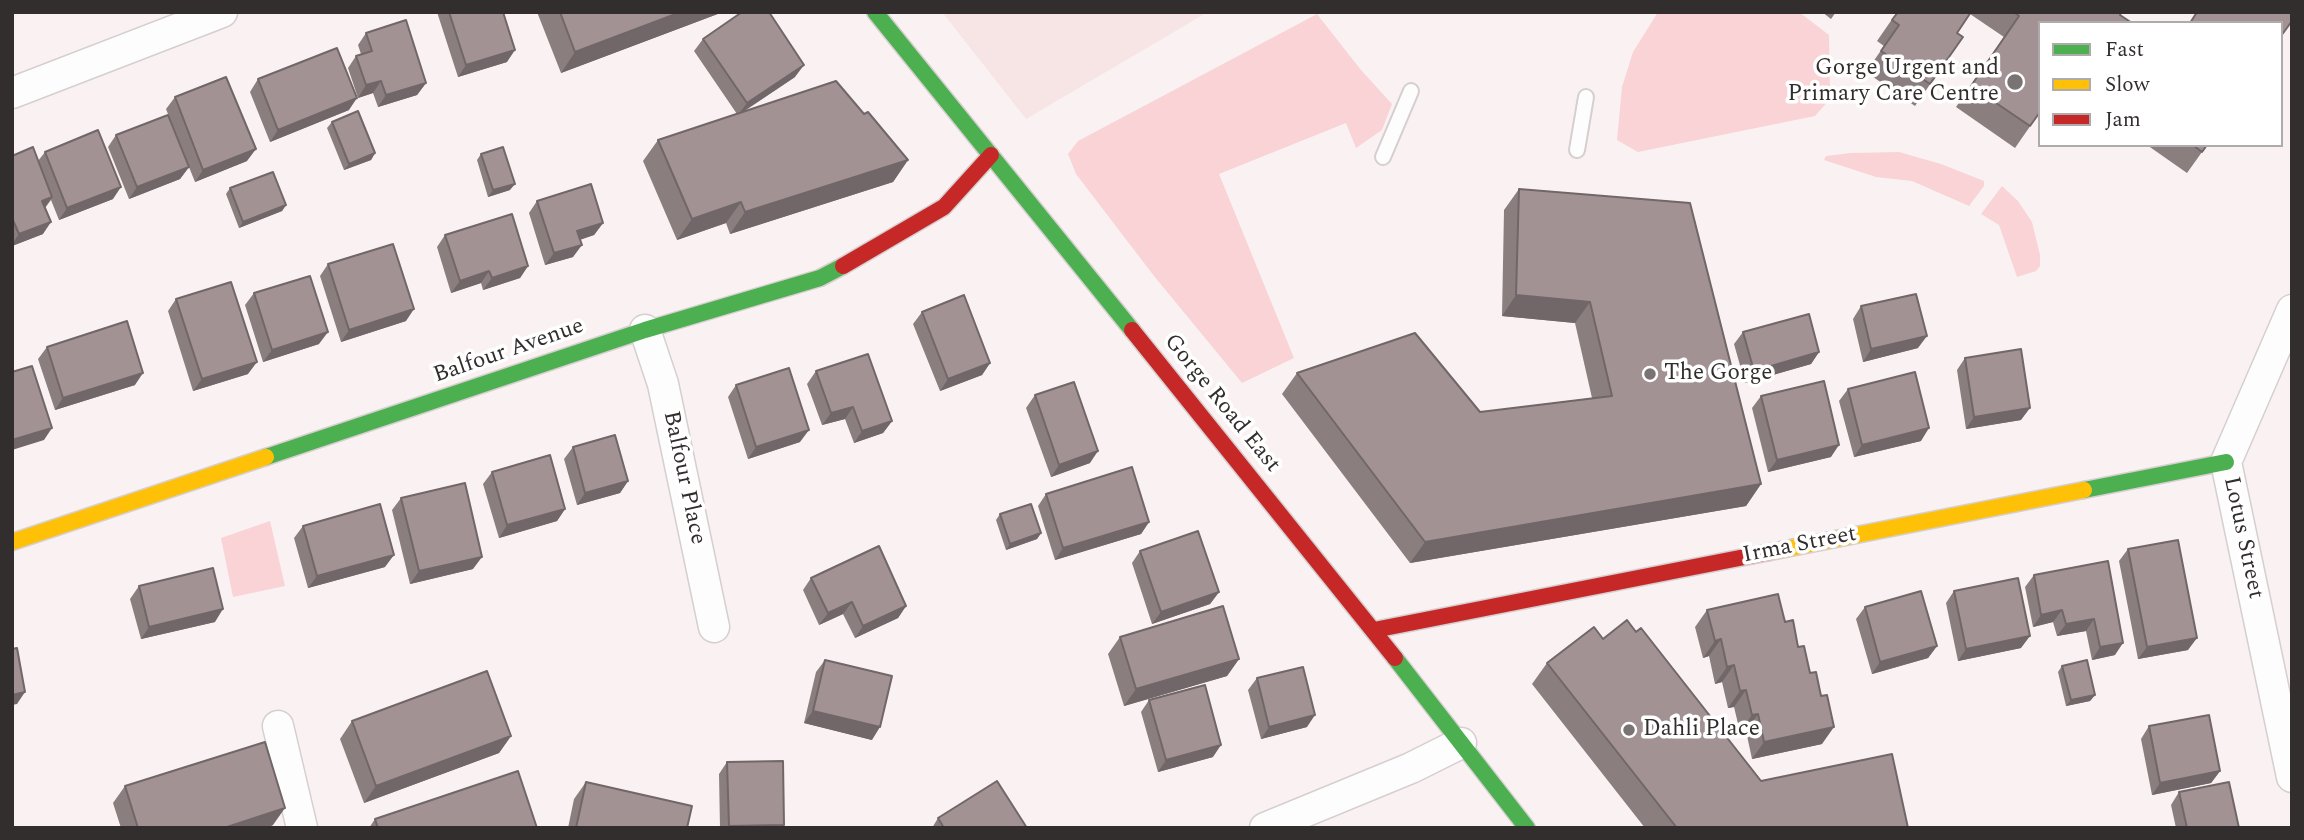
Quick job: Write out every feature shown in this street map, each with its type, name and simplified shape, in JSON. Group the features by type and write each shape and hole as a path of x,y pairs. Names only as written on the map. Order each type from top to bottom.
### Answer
{"street":[{"path":"12,93 222,12"},
{"name":"Gorge Road East","path":"874,12 1374,630 1527,828"},
{"name":"Balfour Avenue","path":"12,542 645,330 820,278 874,250 956,197 990,155"},
{"name":"Lotus Street","path":"2292,310 2226,463 2292,777"},
{"name":"Balfour Place","path":"645,330 663,384 714,627"},
{"name":"Irma Street","path":"1374,630 2226,463"},
{"path":"278,726 302,828"},
{"path":"1265,828 1411,768 1461,743"}],"lane":[{"path":"1383,157 1411,91"},
{"path":"1577,150 1586,97"}],"shaded area":[{"path":"942,12 1208,12 1026,119"},
{"path":"1658,12 1799,12 1829,35 1830,99 1815,116 1638,152 1617,140 1622,87 1633,52"},
{"path":"1317,14 1392,104 1382,130 1356,148 1346,123 1219,174 1294,358 1242,383 1154,276 1076,174 1068,154 1078,141"},
{"path":"1899,152 1941,164 1984,181 1984,186 1969,206 1912,181 1876,177 1824,160 1826,156 1851,153"},
{"path":"2002,186 2018,201 2032,222 2040,255 2040,266 2036,271 2017,277 1999,225 1981,214"},
{"path":"270,521 285,586 233,597 221,538"}],"building":[{"path":"449,12 503,12 515,50 466,65"},
{"path":"560,12 681,12 575,52"},
{"path":"742,12 769,12 804,65 747,103 703,39"},
{"path":"1898,12 1971,12 1957,33 1963,37 1930,84 1881,51 1899,25 1892,20"},
{"path":"2014,12 2121,12 2120,15 2129,21 2038,21 2038,115 2030,126 1971,86 2019,16"},
{"path":"2197,12 2292,12 2292,21 2283,33 2283,21 2191,21"},
{"path":"406,20 426,83 386,95 381,81 366,85 356,56 372,51 366,33"},
{"path":"337,48 357,98 278,130 258,79"},
{"path":"226,77 256,149 203,170 175,97"},
{"path":"836,81 864,114 868,112 908,160 745,212 741,202 692,219 658,140"},
{"path":"358,111 375,153 349,164 332,122"},
{"path":"168,115 189,167 137,187 116,135"},
{"path":"98,130 121,187 67,208 45,152"},
{"path":"33,147 52,197 42,201 51,222 19,234 12,218 12,156"},
{"path":"503,147 515,184 493,190 481,154"},
{"path":"273,172 286,205 243,222 230,188"},
{"path":"591,184 603,223 577,231 582,245 554,253 537,201"},
{"name":"The Gorge","path":"1519,189 1690,203 1761,484 1425,542 1297,373 1415,333 1480,412 1612,396 1590,302 1516,295"},
{"path":"512,214 528,266 492,278 489,271 460,281 445,235"},
{"path":"393,244 414,309 349,330 328,264"},
{"path":"310,276 328,332 272,350 254,293"},
{"path":"231,282 257,362 202,379 176,299"},
{"path":"1916,294 1927,336 1871,349 1861,306"},
{"path":"964,295 990,363 948,379 922,312"},
{"path":"1809,314 1819,352 1754,371 1743,332"},
{"path":"127,321 143,373 63,398 47,347"},
{"path":"2021,349 2030,408 1974,417 1965,358"},
{"path":"868,354 892,421 862,431 853,407 831,413 816,371"},
{"path":"32,366 52,428 12,440 12,372"},
{"path":"789,368 809,430 756,447 736,385"},
{"path":"1915,372 1929,428 1862,445 1848,389"},
{"path":"1824,381 1839,445 1777,460 1761,396"},
{"path":"1074,382 1098,451 1059,465 1035,395"},
{"path":"615,435 628,481 585,493 573,447"},
{"path":"550,455 565,509 507,525 492,472"},
{"path":"1132,467 1149,522 1063,548 1046,494"},
{"path":"465,483 482,557 419,571 401,498"},
{"path":"380,504 394,555 317,576 303,526"},
{"path":"1031,504 1041,533 1010,544 1000,514"},
{"path":"1198,531 1219,592 1161,612 1140,551"},
{"path":"2178,540 2197,638 2147,647 2128,549"},
{"path":"879,546 906,606 863,626 852,602 828,613 811,578"},
{"path":"2108,561 2123,643 2100,647 2094,619 2066,624 2062,610 2041,615 2034,575"},
{"path":"213,568 223,609 149,627 139,586"},
{"path":"2018,578 2030,636 1966,649 1954,591"},
{"path":"1921,591 1937,646 1880,662 1865,607"},
{"path":"1778,594 1785,622 1793,620 1798,647 1804,646 1810,673 1816,672 1821,696 1827,695 1834,727 1764,742 1758,714 1752,715 1746,690 1740,691 1734,665 1727,667 1721,639 1715,641 1707,610"},
{"path":"1223,606 1239,659 1136,689 1120,637"},
{"name":"Dahli Place","path":"1627,620 1636,632 1641,628 1761,781 1892,754 1908,828 1677,828 1547,663 1594,627 1603,639"},
{"path":"17,648 25,692 12,695 12,649"},
{"path":"825,660 892,676 880,727 813,711"},
{"path":"2087,660 2095,695 2071,700 2062,666"},
{"path":"1303,667 1315,715 1269,727 1257,678"},
{"path":"487,671 511,736 376,786 352,721"},
{"path":"1205,685 1221,745 1166,760 1149,700"},
{"path":"2209,715 2220,771 2160,783 2149,726"},
{"path":"265,742 285,808 224,828 138,828 125,786"},
{"path":"783,761 784,825 729,826 727,762"},
{"path":"518,771 537,828 378,828 375,819"},
{"path":"997,781 1027,828 944,828 938,818"},
{"path":"586,782 692,806 687,828 576,828"},
{"path":"2229,782 2239,828 2187,828 2179,792"}],"traffic: fast":[{"path":"875,12 1132,330"},
{"path":"266,457 645,330 820,278 843,266"},
{"path":"2084,490 2226,462"},
{"path":"1395,658 1527,828"}],"traffic: slow":[{"path":"12,542 266,457"},
{"path":"1770,552 2084,490"}],"traffic: jam":[{"path":"843,266 944,207 991,155"},
{"path":"1132,330 1395,658"},
{"path":"1374,630 1770,552"}],"place":[{"name":"Gorge Urgent and Primary Care Centre","path":"2015,82"},
{"name":"The Gorge","path":"1650,374"},
{"name":"Dahli Place","path":"1629,730"}]}
